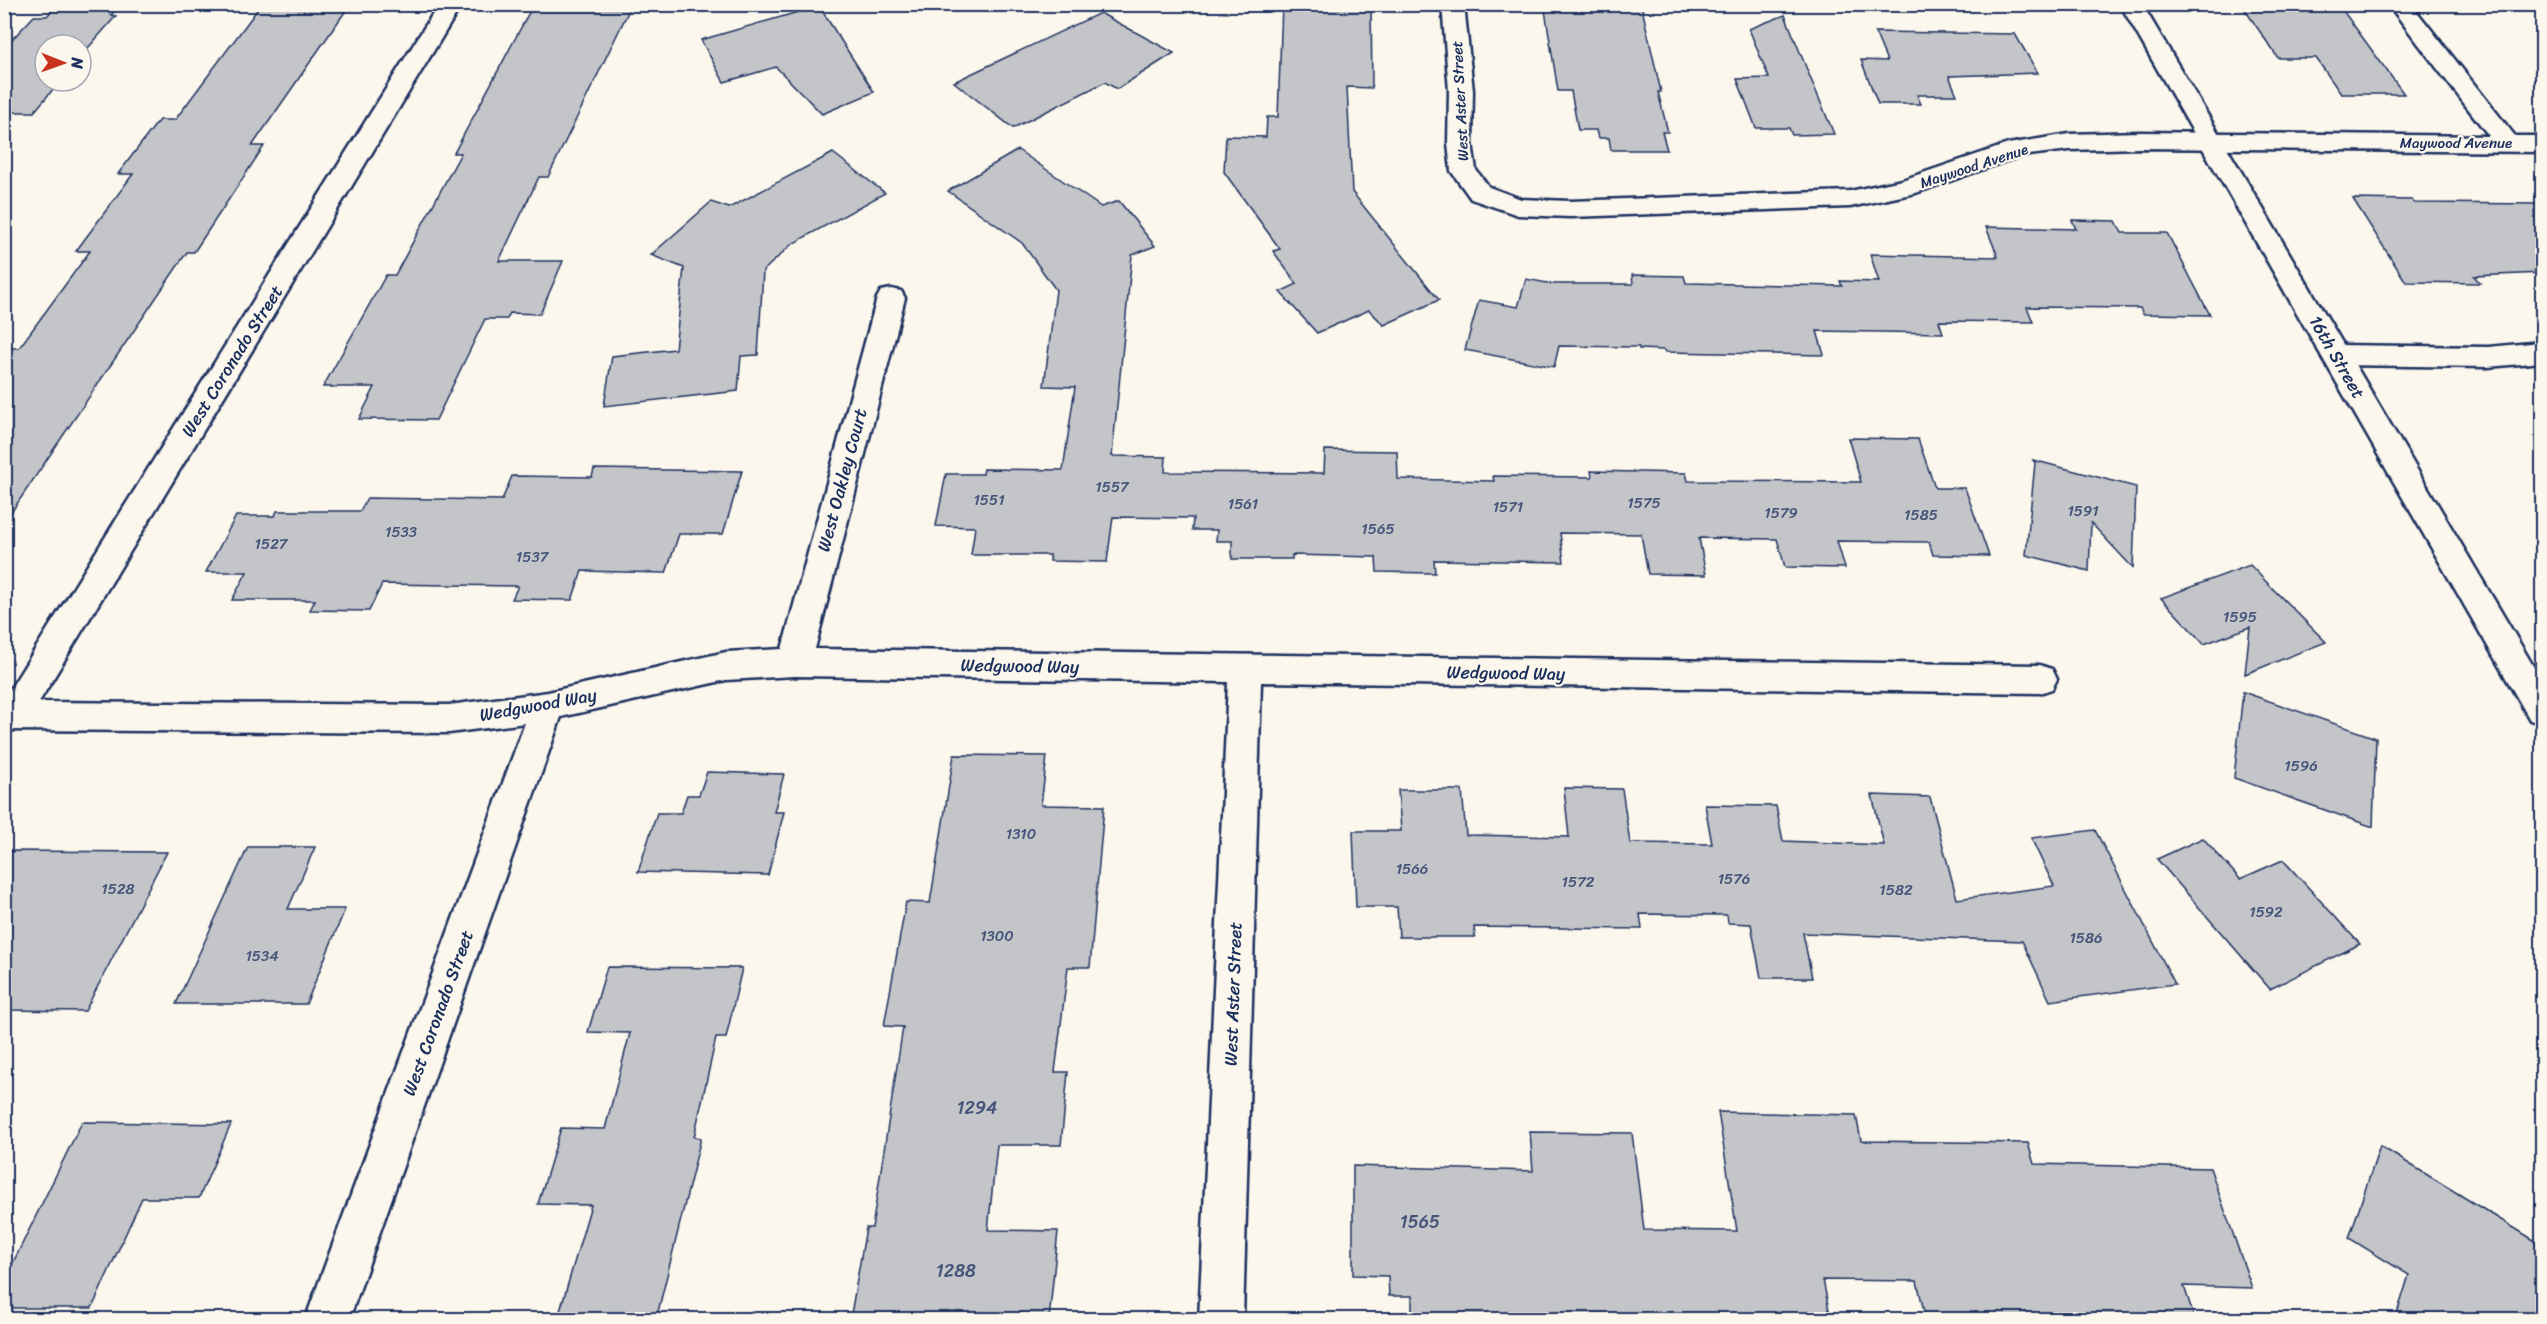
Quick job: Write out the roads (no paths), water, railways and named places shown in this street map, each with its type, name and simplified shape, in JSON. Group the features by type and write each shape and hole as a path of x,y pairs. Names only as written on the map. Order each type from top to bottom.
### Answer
{"street":[{"name":"West Coronado Street","path":"8,716 451,4"},
{"name":"West Aster Street","path":"1453,4 1461,91 1464,171 1480,193"},
{"name":"16th Street","path":"2131,4 2542,710"},
{"path":"2400,4 2507,143"},
{"name":"Maywood Avenue","path":"1480,193 1518,207 1570,209 1850,199 1907,187 2017,149 2069,142 2542,144"},
{"name":"West Oakley Court","path":"795,662 891,298"},
{"path":"2336,355 2488,357 2542,352"},
{"name":"Wedgwood Way","path":"8,716 449,719 548,706 726,666 795,662 2040,680"},
{"name":"West Aster Street","path":"1221,1320 1245,669"},
{"name":"West Coronado Street","path":"327,1320 548,706"}]}
